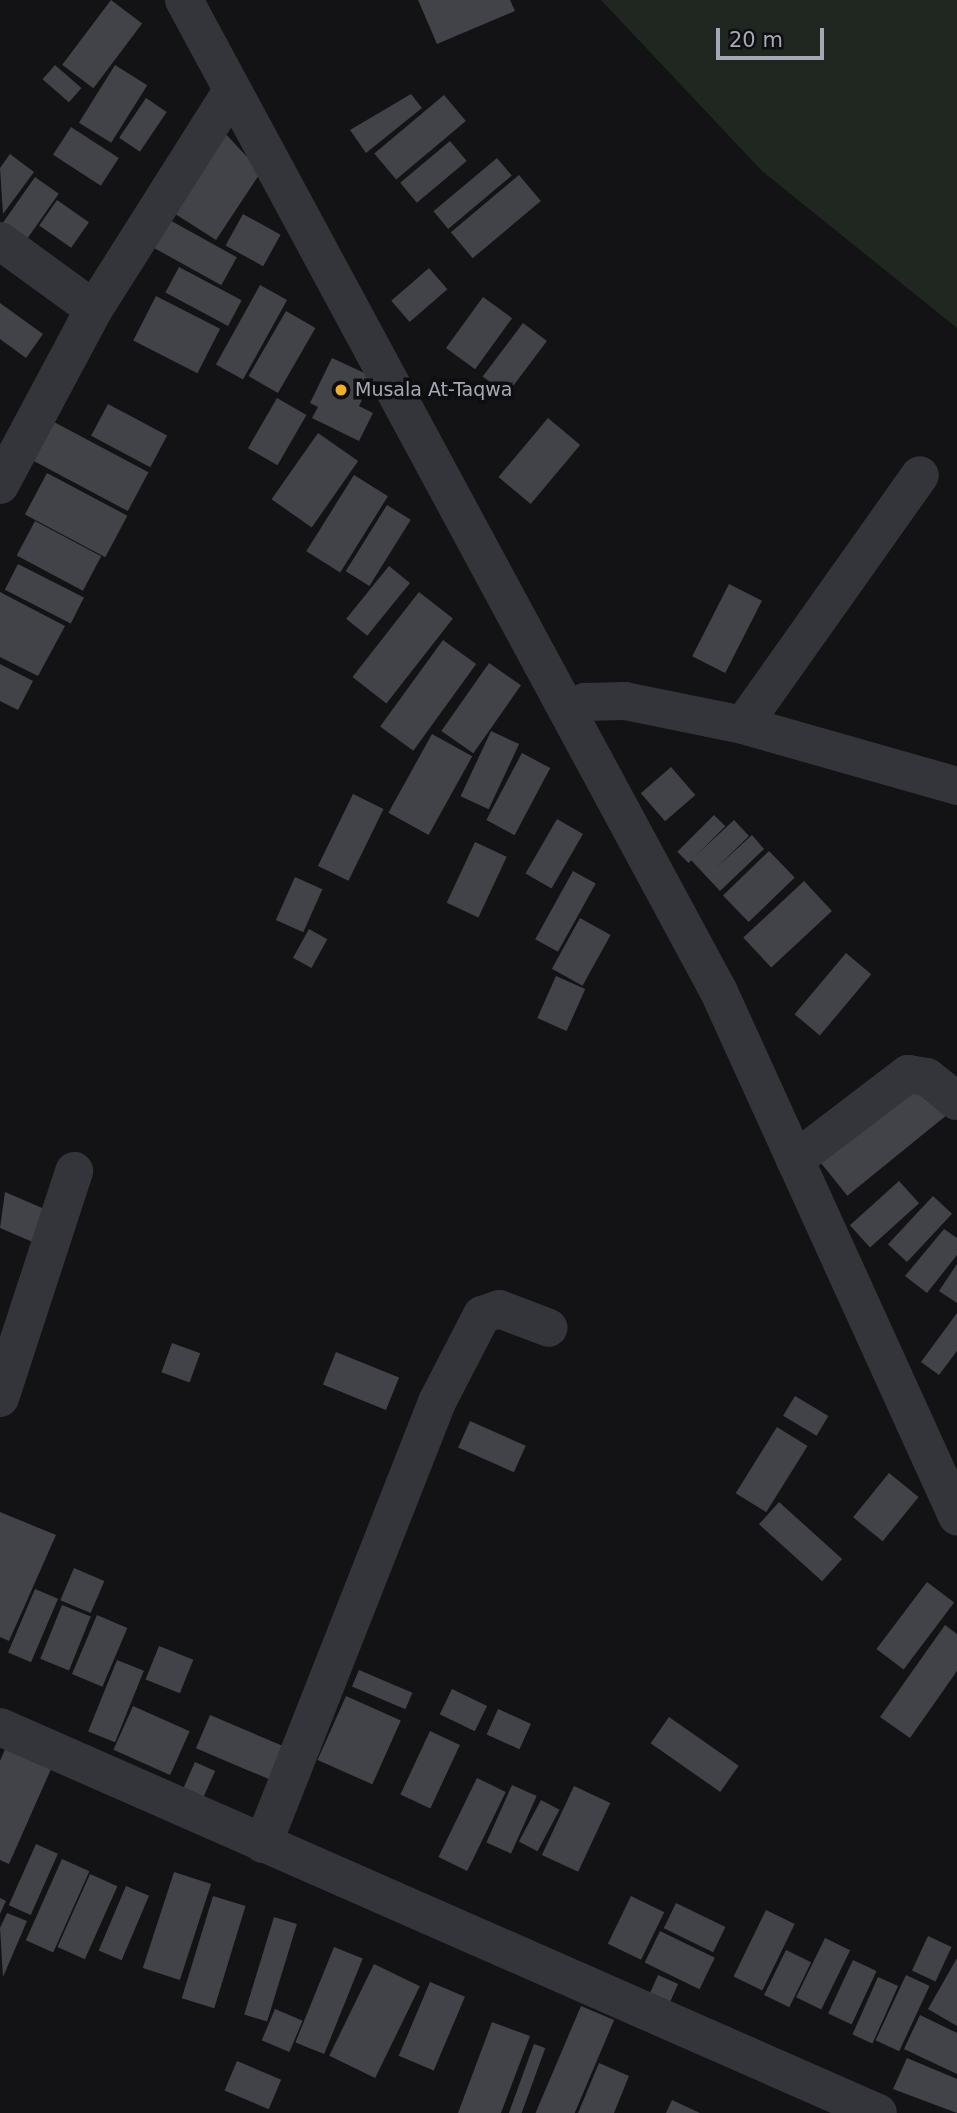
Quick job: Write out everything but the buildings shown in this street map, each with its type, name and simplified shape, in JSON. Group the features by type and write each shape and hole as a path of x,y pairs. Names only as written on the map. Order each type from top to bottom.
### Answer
{"street":[{"path":"184,0 231,92 571,711 719,992 957,1516"},
{"path":"0,485 94,309 231,92"},
{"path":"0,241 94,309"},
{"path":"743,725 920,475"},
{"path":"571,711 585,702 625,701 743,725 957,786"},
{"path":"794,1160 908,1074 927,1077 957,1101"},
{"path":"0,1398 74,1171"},
{"path":"263,1844 437,1402 482,1315 499,1310 550,1328"},
{"path":"0,1727 878,2113"}],"shaded area":[{"path":"601,0 957,0 957,328 762,171"}],"place":[{"name":"Musala At-Taqwa","path":"341,390"}]}
